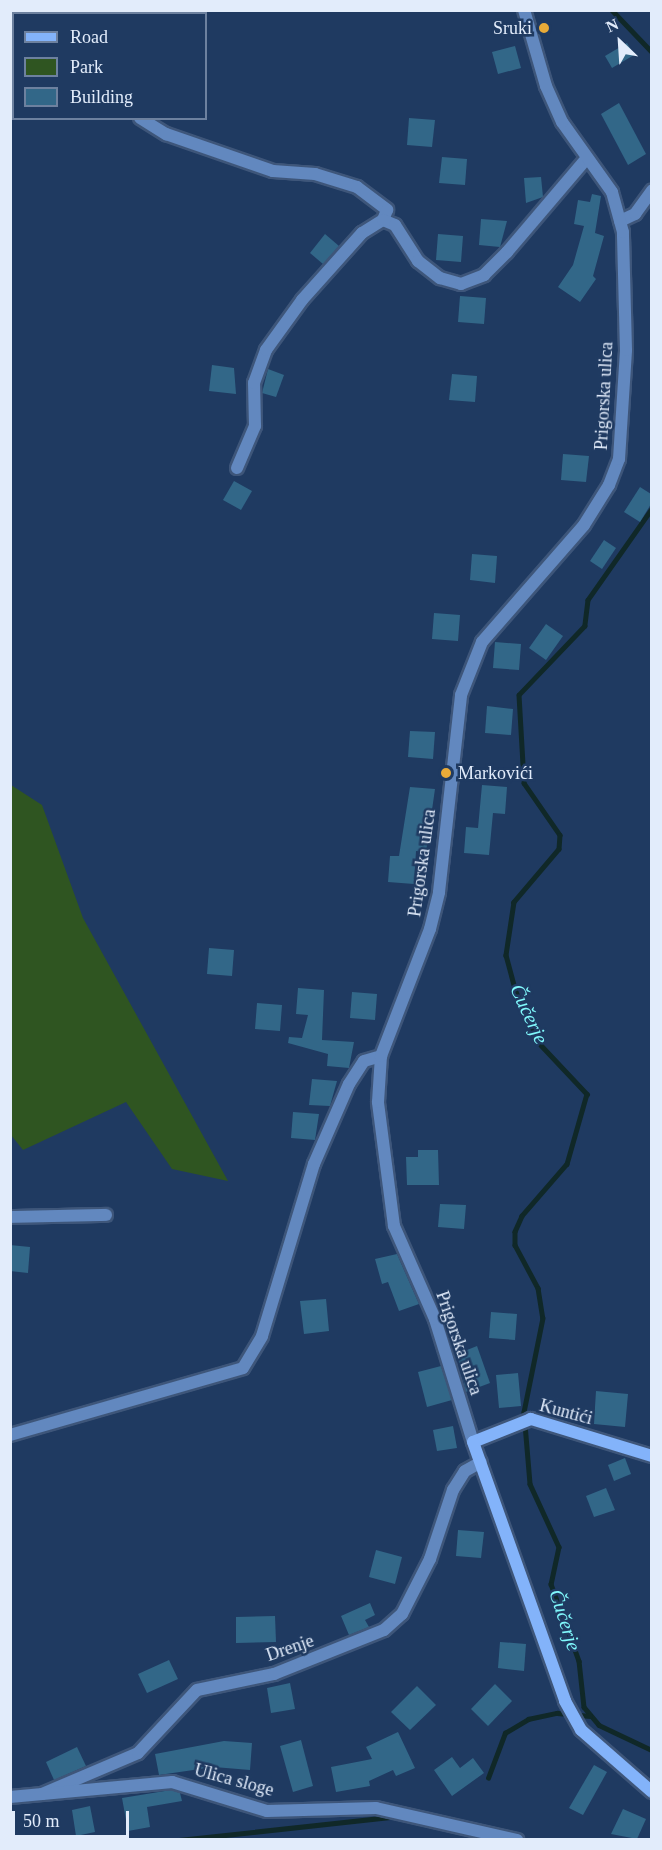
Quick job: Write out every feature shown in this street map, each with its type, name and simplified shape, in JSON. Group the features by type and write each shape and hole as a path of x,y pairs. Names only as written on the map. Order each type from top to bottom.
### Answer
{"street":[{"name":"Prigorska ulica","path":"524,10 546,86 562,122 612,192 620,221 626,350 619,459 584,525 482,642 470,668 461,695 435,910 381,1056 378,1102 392,1218 435,1318 473,1442 566,1704 578,1725 651,1792"},
{"path":"144,120 176,137 273,171 315,174 357,187 387,210 383,220 362,233 314,286 266,350 254,383 255,426 237,468"},
{"path":"383,220 395,225 418,261 440,278 461,284 484,275 507,252 587,158"},
{"path":"620,221 635,214 651,191"},
{"path":"10,1435 243,1368 262,1336 318,1154 349,1084 364,1061 381,1056"},
{"path":"10,1217 106,1215"},
{"name":"Kuntići","path":"473,1442 514,1423 531,1419 651,1456"},
{"name":"Drenje","path":"42,1794 138,1753 197,1690 274,1674 384,1630 402,1614 430,1559 453,1490 465,1471 481,1462"},
{"name":"Ulica sloge","path":"10,1797 172,1782 267,1810 376,1808 517,1839"}],"green space":[{"path":"11,785 42,805 83,918 228,1181 172,1169 126,1102 23,1150 11,1135"}],"building":[{"path":"627,43 634,55 612,68 605,56"},
{"path":"515,46 521,68 498,74 492,52"},
{"path":"619,103 646,154 628,165 601,114"},
{"path":"409,118 435,120 432,147 407,145"},
{"path":"442,157 467,159 465,185 439,183"},
{"path":"541,177 543,197 526,203 524,178"},
{"path":"592,194 601,196 595,233 604,236 593,276 596,279 580,302 558,287 573,265 584,226 574,224 578,200 590,202"},
{"path":"481,219 507,221 500,247 479,245"},
{"path":"325,234 339,246 323,264 310,253"},
{"path":"438,234 463,236 461,262 436,260"},
{"path":"460,296 486,298 484,324 458,322"},
{"path":"212,365 234,368 236,394 209,391"},
{"path":"268,369 284,375 276,397 262,393"},
{"path":"452,374 477,376 475,402 449,400"},
{"path":"563,454 589,456 586,482 561,480"},
{"path":"234,481 252,491 241,510 223,500"},
{"path":"640,487 651,494 651,504 640,522 624,512"},
{"path":"604,540 616,548 602,569 590,561"},
{"path":"472,554 497,556 495,583 470,580"},
{"path":"434,613 460,615 458,641 432,639"},
{"path":"546,624 563,636 546,660 529,648"},
{"path":"495,642 521,644 519,670 493,668"},
{"path":"487,706 513,709 511,735 485,733"},
{"path":"410,731 435,732 433,759 408,757"},
{"path":"482,785 507,787 505,814 493,813 489,855 464,853 466,827 478,828"},
{"path":"410,787 435,789 426,852 416,851 414,884 388,882 390,856 399,856"},
{"path":"209,948 234,950 232,976 207,974"},
{"path":"298,988 324,990 322,1040 354,1042 349,1068 327,1066 328,1054 288,1043 289,1037 302,1038 308,1015 296,1014"},
{"path":"352,992 377,994 375,1020 350,1018"},
{"path":"257,1003 282,1005 280,1031 255,1029"},
{"path":"312,1079 337,1081 330,1106 309,1105"},
{"path":"293,1112 319,1114 315,1140 291,1138"},
{"path":"418,1150 438,1150 439,1185 407,1185 406,1157 418,1157"},
{"path":"440,1204 466,1205 464,1229 438,1227"},
{"path":"10,1245 30,1247 28,1273 10,1271"},
{"path":"397,1254 419,1304 399,1311 388,1282 382,1284 375,1259"},
{"path":"326,1299 329,1331 304,1334 300,1301"},
{"path":"491,1312 517,1314 515,1340 489,1338"},
{"path":"477,1346 490,1383 466,1392 457,1354"},
{"path":"441,1366 452,1400 427,1407 418,1372"},
{"path":"518,1373 521,1406 499,1408 496,1375"},
{"path":"596,1391 628,1394 625,1427 594,1424"},
{"path":"453,1426 457,1448 437,1451 433,1430"},
{"path":"625,1458 631,1474 614,1481 608,1465"},
{"path":"606,1488 615,1510 594,1517 586,1496"},
{"path":"458,1530 484,1532 481,1558 456,1556"},
{"path":"376,1550 402,1557 395,1584 369,1577"},
{"path":"370,1603 375,1615 365,1620 369,1627 349,1635 341,1616"},
{"path":"275,1616 276,1642 236,1643 236,1617"},
{"path":"500,1642 526,1644 524,1671 498,1668"},
{"path":"169,1660 178,1679 147,1693 138,1674"},
{"path":"290,1683 295,1709 271,1713 267,1688"},
{"path":"495,1684 512,1701 488,1726 471,1709"},
{"path":"417,1686 436,1705 410,1730 391,1712"},
{"path":"398,1732 415,1768 396,1776 393,1770 369,1781 370,1786 336,1792 331,1767 372,1759 366,1747"},
{"path":"301,1740 313,1786 293,1792 280,1746"},
{"path":"224,1741 252,1743 250,1770 214,1767 159,1775 155,1754"},
{"path":"77,1747 86,1766 54,1780 46,1762"},
{"path":"452,1757 460,1768 473,1758 484,1773 452,1796 434,1770"},
{"path":"594,1765 607,1772 583,1815 569,1808"},
{"path":"171,1790 180,1793 182,1801 147,1807 150,1827 128,1831 122,1798"},
{"path":"90,1806 95,1832 76,1836 72,1810"},
{"path":"623,1809 646,1819 637,1839 611,1834"}],"waterway":[{"name":"Čučerje","path":"612,10 652,52"},
{"name":"Čučerje","path":"652,509 588,600 585,626 519,695 524,783 560,835 559,849 514,902 506,955 516,992 540,1044 587,1094 567,1164 522,1216 515,1232 515,1245 538,1288 543,1318 524,1412 530,1484 559,1547 551,1584 579,1661 584,1707 599,1725 652,1750"},
{"path":"488,1778 505,1733 528,1719 557,1713 590,1716"},
{"path":"179,1840 390,1817"}],"place":[{"name":"Sruki","path":"544,28"},
{"name":"Markovići","path":"446,773"}]}
